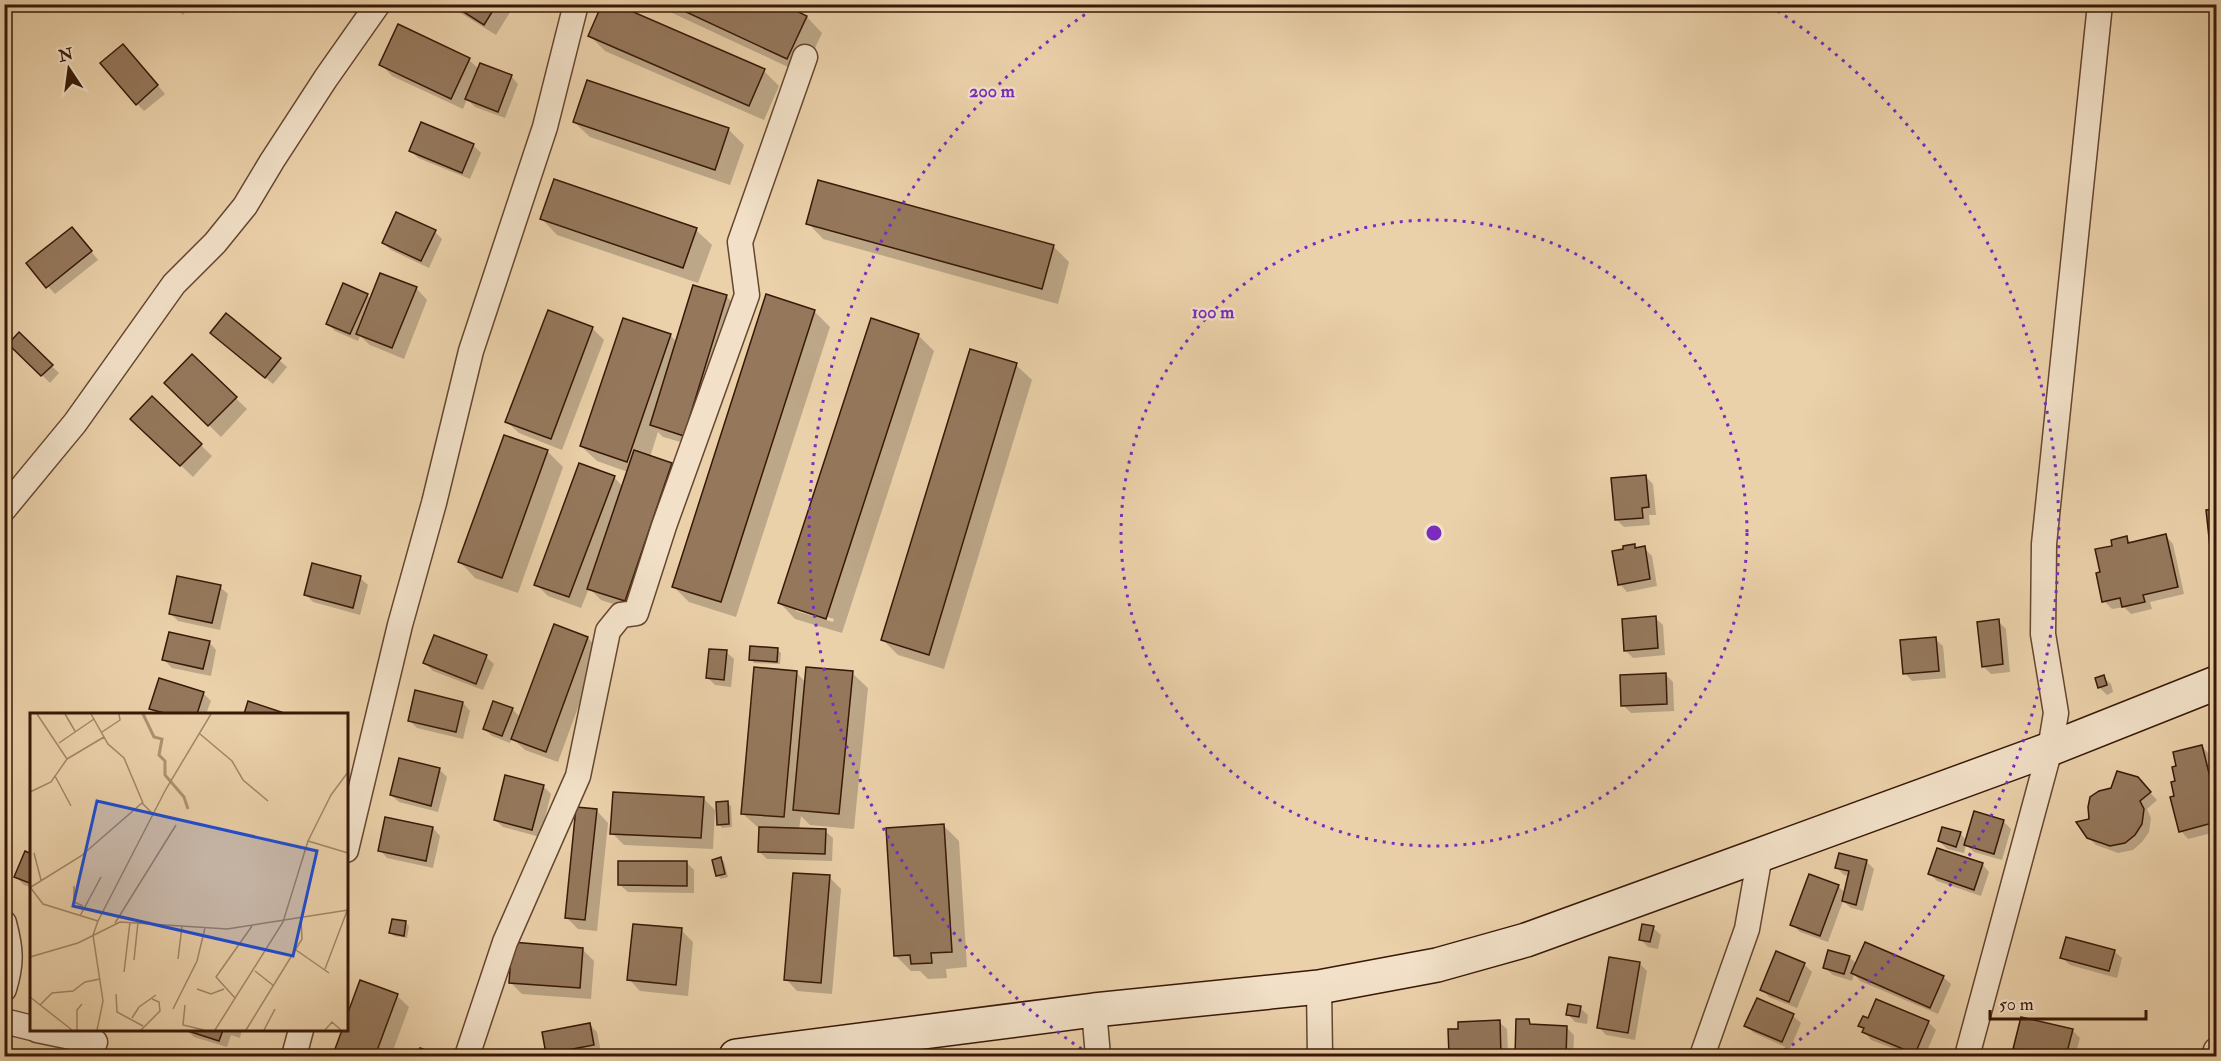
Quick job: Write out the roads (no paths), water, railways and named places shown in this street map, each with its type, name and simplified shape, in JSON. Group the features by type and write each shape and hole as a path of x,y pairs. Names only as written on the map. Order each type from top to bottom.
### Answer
{"main road":[{"path":"736,1056 1094,1010 1319,987 1437,965 1526,940 2050,749 2217,683"}],"street":[{"path":"4,509 75,423 174,284 215,243 245,206 326,78 378,4"},
{"path":"1967,1056 2050,749 2056,713 2043,634 2044,544 2100,4"},
{"path":"348,842 400,625 434,503 471,351 545,127 572,8"},
{"path":"467,1056 505,942 578,776 608,631 621,615 636,613 664,526 747,295 740,242 805,57"},
{"path":"1702,1056 1747,929 1760,855"},
{"path":"4,923 10,947 10,968 4,989"},
{"path":"1319,987 1320,1056"},
{"path":"1094,1010 1098,1056"},
{"path":"4,1021 30,1028"},
{"path":"46,1031 95,1042"},
{"path":"294,1056 300,1031"},
{"path":"2214,1056 2217,1050"}]}
